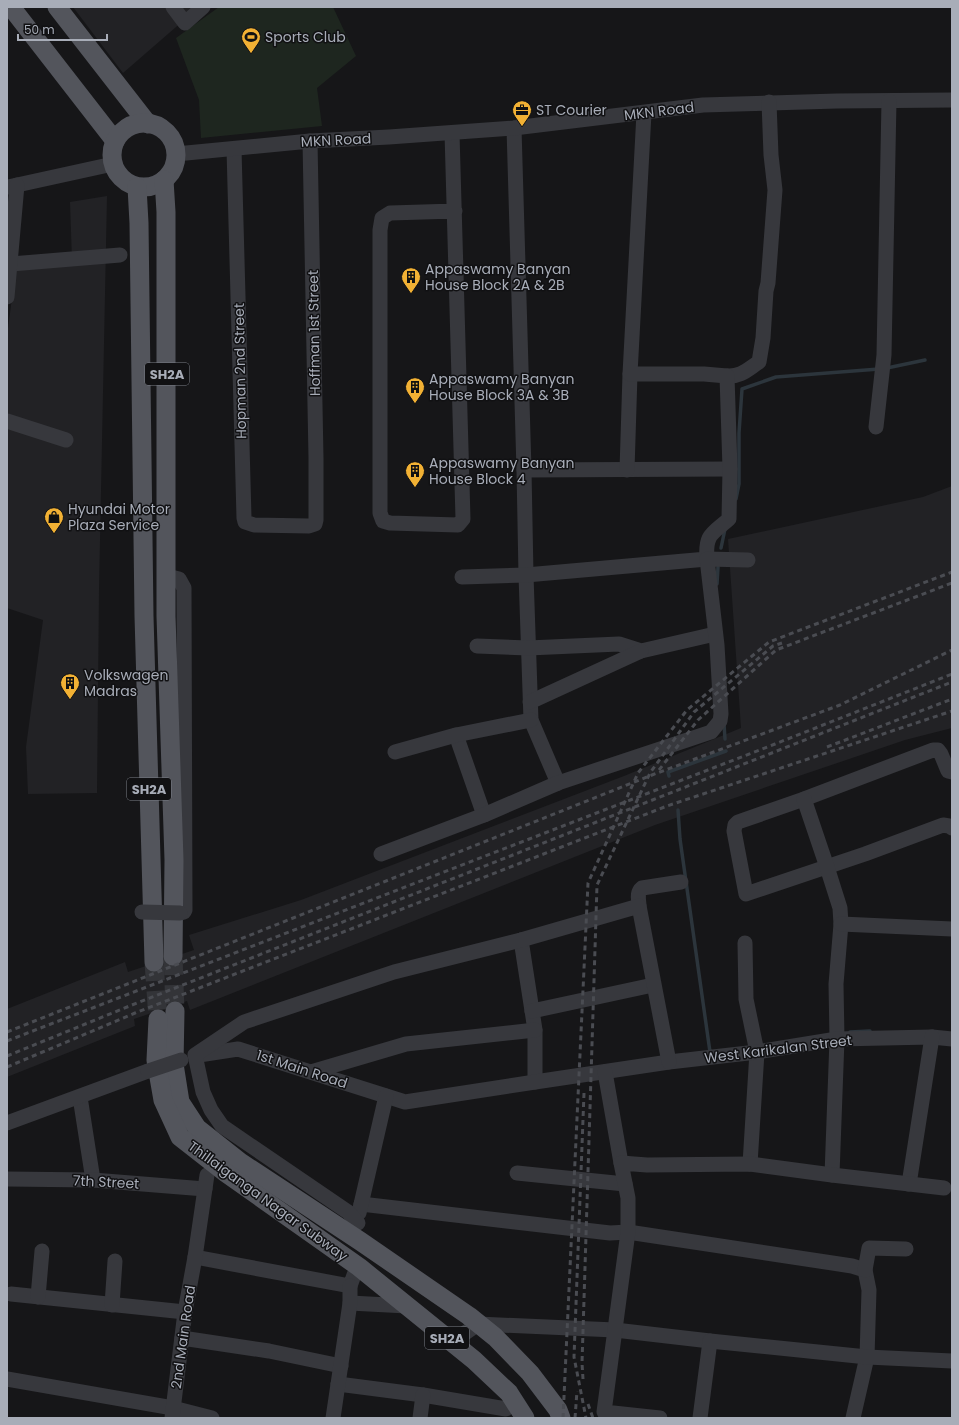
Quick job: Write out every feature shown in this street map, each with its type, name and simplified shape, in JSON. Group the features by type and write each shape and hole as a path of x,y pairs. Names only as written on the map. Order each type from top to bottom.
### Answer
{"main road":[{"path":"11,7 115,141"},
{"path":"57,7 148,124"},
{"path":"135,124 148,124 161,128 174,144 176,154 173,169 164,180 151,186 137,187 125,181 118,175 113,164 112,155 115,141 124,130 135,124"},
{"name":"SH2A","path":"164,180 166,212 166,616 174,860 173,956"},
{"name":"SH2A","path":"137,187 139,223 144,632 154,962"},
{"path":"144,569 167,572"},
{"name":"Thillaiganga Nagar Subway","path":"175,1011 174,1064 180,1102 197,1128 240,1162 360,1242"},
{"name":"Thillaiganga Nagar Subway","path":"158,1019 156,1060 163,1100 180,1137 226,1173 359,1267"},
{"name":"SH2A","path":"360,1242 495,1337 530,1372 558,1410 561,1418"},
{"name":"SH2A","path":"359,1267 474,1360 509,1393 525,1418"}],"street":[{"path":"173,7 185,23 203,7"},
{"name":"MKN Road","path":"176,154 310,141 514,128 703,105 770,102 952,100"},
{"path":"876,427 884,354 890,101"},
{"path":"630,374 704,374 733,376 743,373 759,362 764,338 766,291 768,283 775,190 771,155 770,102"},
{"path":"627,470 630,374 644,113"},
{"path":"514,128 531,720 558,783"},
{"path":"452,133 455,211 463,519 458,525 390,523 383,521 380,513 380,230 382,218 390,213 455,211"},
{"name":"Hoffman 1st Street","path":"310,141 316,450 315,524"},
{"name":"Hopman 2nd Street","path":"234,148 244,518 245,522 254,525 309,526 315,524"},
{"path":"7,297 11,264 12,187 113,164"},
{"path":"11,264 120,255"},
{"path":"381,854 484,815 558,783 710,732 720,721 721,714 715,634 706,547 710,534 729,519 730,469 727,376"},
{"path":"7,421 66,440"},
{"path":"524,470 730,469"},
{"path":"462,577 526,575 707,558 748,560"},
{"path":"141,912 180,913 184,912 185,910 184,588 179,579 167,572"},
{"path":"530,702 641,651 715,634"},
{"path":"477,646 528,648 619,644 641,651"},
{"path":"395,752 456,734 531,720"},
{"path":"456,734 484,815"},
{"path":"952,772 948,771 938,750 933,750 804,799 738,822 735,825 734,831 746,894 828,867 943,825 952,828"},
{"path":"804,799 828,867 840,908 841,924 836,984 837,1039 832,1175"},
{"path":"669,1062 653,985 638,895 642,888 681,882"},
{"path":"358,1223 348,1212 222,1126 211,1110 188,1058 244,1022 394,972 522,940 639,906"},
{"path":"841,924 952,929"},
{"path":"522,940 535,1030 535,1082"},
{"path":"744,943 746,999 757,1052 750,1164"},
{"path":"532,1011 653,985"},
{"path":"311,1072 406,1044 535,1030"},
{"path":"909,1184 932,1037"},
{"name":"West Karikalan Street","path":"605,1072 669,1062 757,1052 837,1039 952,1038"},
{"name":"1st Main Road","path":"7,1123 148,1071 188,1058 238,1048 405,1102 605,1072"},
{"path":"605,1072 628,1198 628,1232 604,1412 660,1418"},
{"path":"360,1242 358,1223 361,1204 386,1096"},
{"path":"80,1097 93,1180"},
{"path":"621,1163 647,1165 750,1164 944,1188"},
{"path":"517,1173 625,1184"},
{"name":"7th Street","path":"7,1179 206,1182"},
{"name":"2nd Main Road","path":"173,1413 185,1312 206,1182"},
{"path":"361,1204 610,1233 628,1232 852,1266 865,1270"},
{"path":"853,1418 868,1357 869,1290 865,1270 869,1248 906,1249"},
{"path":"38,1297 42,1251"},
{"path":"195,1257 350,1286"},
{"path":"112,1305 115,1261"},
{"path":"333,1418 350,1303 350,1286 359,1267"},
{"path":"11,1294 185,1312"},
{"path":"350,1303 407,1306"},
{"path":"452,1342 478,1324 615,1330 868,1357 952,1361"},
{"path":"182,1338 269,1351 341,1366"},
{"path":"700,1418 710,1341"},
{"path":"7,1379 173,1413 212,1418"},
{"path":"338,1384 422,1395 506,1409"},
{"path":"420,1418 422,1395"}],"shaded area":[{"path":"73,7 199,7 123,73"},
{"path":"219,7 333,7 356,56 317,88 322,126 201,138 199,100 176,38"},
{"path":"107,196 99,590 97,793 28,794 26,747 43,620 7,608 7,336 16,267 72,261 70,202"},
{"path":"952,486 952,728 905,740 655,825 190,1010 187,1001 134,1019 135,1026 7,1077 7,1009 125,962 128,972 194,950 189,935 301,900 624,776 741,728 728,539 923,497"}],"waterway":[{"path":"887,368 925,360"},
{"path":"736,499 739,484 739,433 742,389 776,377 879,369"},
{"path":"721,548 725,529"},
{"path":"717,584 718,567"},
{"path":"724,724 725,739"},
{"path":"669,776 668,772 726,751"},
{"path":"678,810 680,839 710,1052 711,1051"},
{"path":"850,1032 870,1031"}],"tunnel":[{"path":"173,956 175,1011"},
{"path":"154,962 158,1019"}],"railway":[{"path":"563,1418 588,883 638,773 687,710 769,642 952,572"},
{"path":"659,770 698,720 776,650 952,583"},
{"path":"583,1379 582,1363 597,885 650,773 694,712 773,646 782,643"},
{"path":"7,1032 652,775 840,705 952,650"},
{"path":"7,1041 952,674"},
{"path":"7,1056 132,1005 952,682"},
{"path":"827,747 952,699"},
{"path":"7,1067 135,1013 667,806 952,711"},
{"path":"584,1093 574,1357 586,1418"},
{"path":"575,1418 577,1391"},
{"path":"588,1404 593,1418"}],"place":[{"name":"Sports Club","path":"251,54"},
{"name":"ST Courier","path":"522,127"},
{"name":"Appaswamy Banyan House Block 2A & 2B","path":"411,294"},
{"name":"Appaswamy Banyan House Block 3A & 3B","path":"415,404"},
{"name":"Appaswamy Banyan House Block 4","path":"415,488"},
{"name":"Hyundai Motor Plaza Service","path":"54,534"},
{"name":"Volkswagen Madras","path":"70,700"}]}
